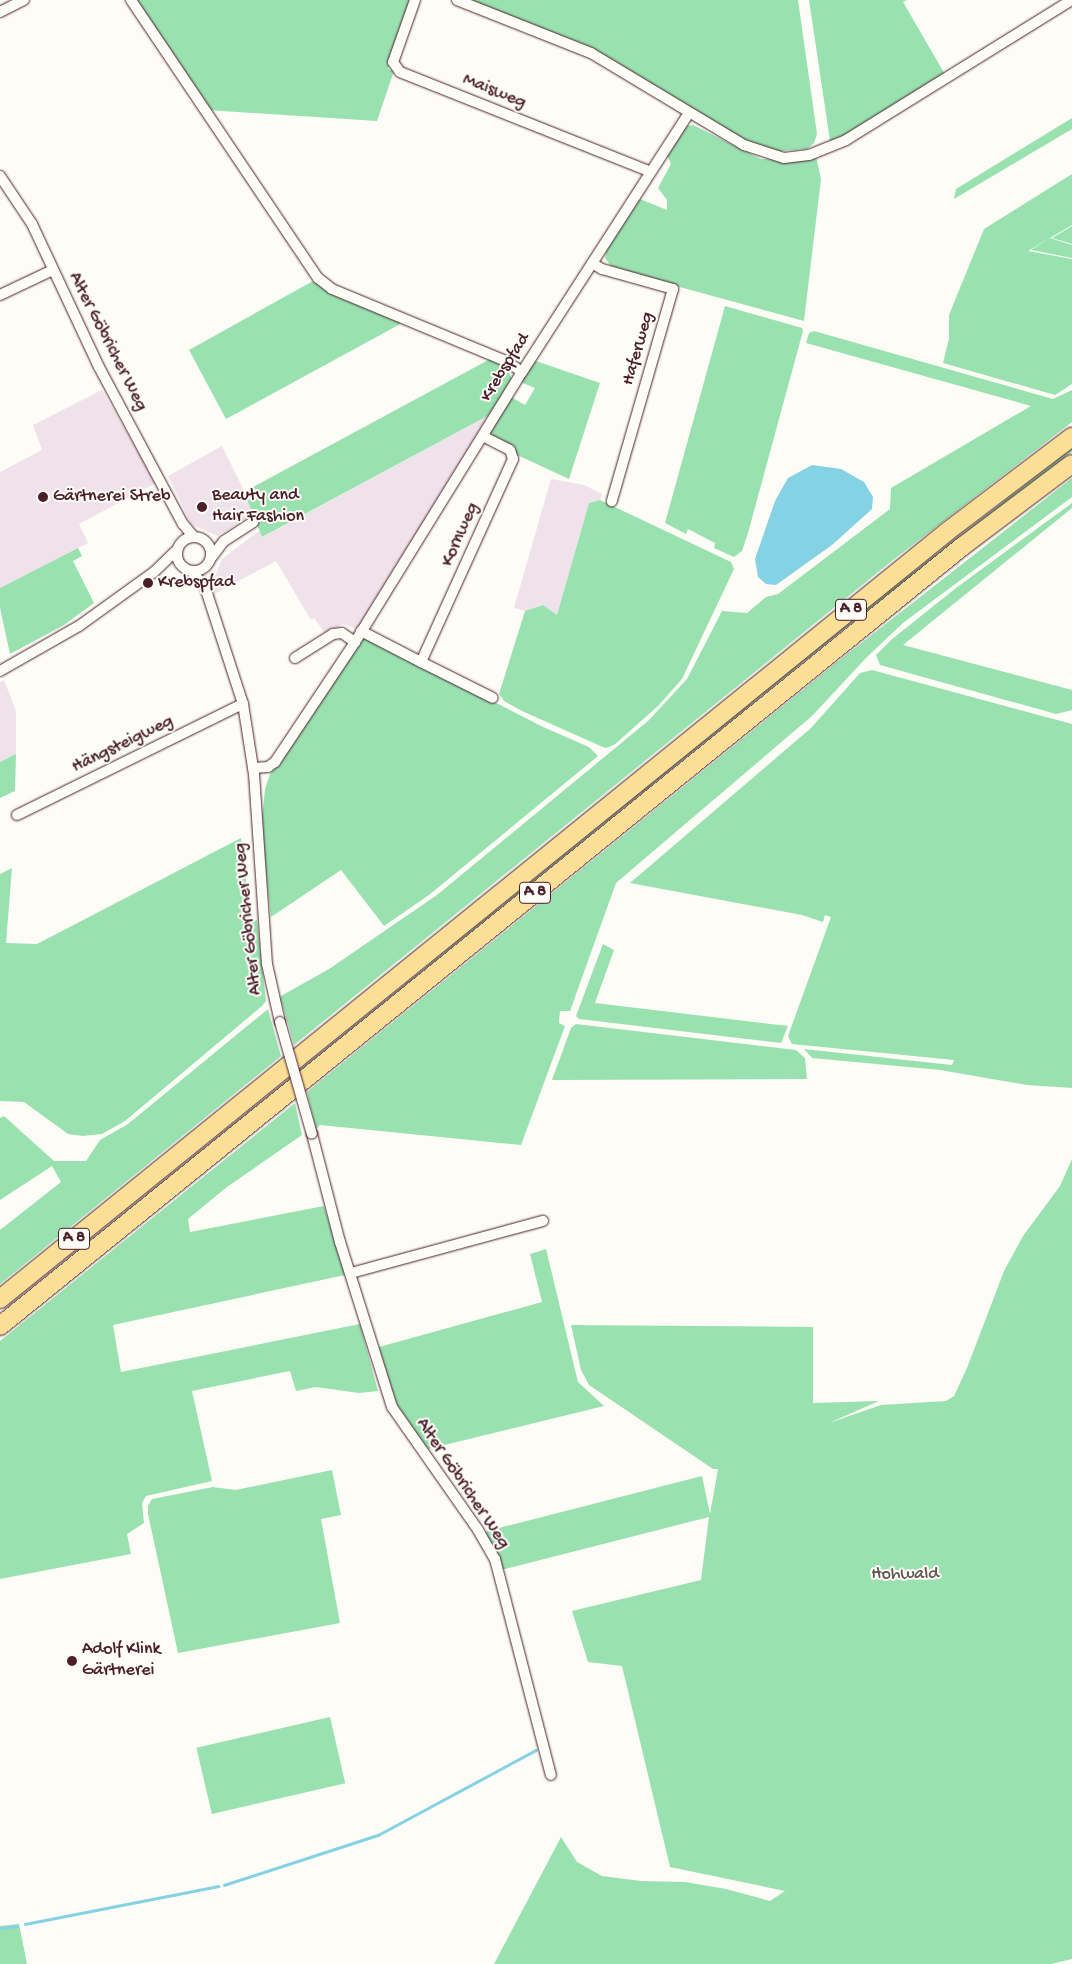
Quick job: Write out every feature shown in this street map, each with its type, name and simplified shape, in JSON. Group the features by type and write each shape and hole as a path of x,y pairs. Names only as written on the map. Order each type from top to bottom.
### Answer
{"highway":[{"name":"A 8","path":"0,1299 894,575 1072,437"},
{"name":"A 8","path":"0,1326 848,639 1072,464"}],"street":[{"path":"0,12 24,0"},
{"path":"131,0 318,278 332,289 508,362 522,372"},
{"name":"Maisweg","path":"415,0 393,62 400,72 649,171"},
{"path":"457,0 590,53 688,114 763,153 784,158 809,155 868,128 1072,0"},
{"name":"Krebspfad","path":"253,768 268,767 275,762 355,642 522,372 649,171 688,114"},
{"name":"Alter Göbricher Weg","path":"0,176 20,202 99,367 183,524 194,537"},
{"name":"Haferweg","path":"592,263 602,269 674,289 612,501"},
{"path":"0,295 53,270"},
{"name":"Kornweg","path":"421,662 513,459 510,450 482,436"},
{"path":"154,572 182,567 192,572 209,562 224,541 253,522"},
{"name":"Alter Göbricher Weg","path":"183,524 184,540"},
{"path":"0,671 79,626 154,572 176,551 184,540 194,537 206,542 224,541"},
{"path":"206,542 209,562"},
{"path":"176,551 182,567"},
{"name":"Alter Göbricher Weg","path":"209,562 206,587 243,704 253,768 267,964 280,1022 351,1273 392,1408 478,1530 495,1559 550,1774"},
{"name":"Alter Göbricher Weg","path":"192,572 206,587"},
{"path":"361,631 493,698"},
{"path":"295,658 333,634 342,633 355,642"},
{"name":"Hängsteigweg","path":"17,815 243,704"},
{"path":"351,1273 542,1220"}],"shaded area":[{"path":"102,390 156,483 79,524 88,543 0,588 0,472 42,450 33,425"},
{"path":"491,414 358,630 344,624 325,633 314,618 311,620 276,561 214,594 213,581 222,559 260,530 263,537"},
{"path":"222,446 255,513 217,536 191,524 168,476"},
{"path":"551,479 584,485 602,494 600,500 589,503 557,616 543,605 525,611 514,608"},
{"path":"4,680 16,711 16,754 0,762 0,682"}],"green space":[{"path":"136,0 412,0 388,69 394,71 377,121 207,110"},
{"path":"468,0 798,0 817,134 814,143 807,149 768,152 720,129 619,64"},
{"path":"809,0 907,0 903,2 946,76 845,137 830,141"},
{"path":"1072,118 1072,129 954,199 956,189"},
{"path":"693,125 761,159 795,160 816,156 821,179 804,321 632,274 610,265 605,258 607,247 640,199 667,210 667,200 658,188 671,164 666,153 686,126"},
{"path":"1072,174 1072,225 1028,251 1072,259 1072,384 1055,395 943,363 949,339 949,315 984,229"},
{"path":"1072,226 1072,244 1052,238"},
{"path":"1050,238 1072,245 1072,258 1031,250"},
{"path":"313,281 326,290 404,322 226,419 189,350"},
{"path":"725,306 802,328 803,331 748,533 742,551 734,557 714,548 715,543 688,529 686,534 665,523"},
{"path":"814,331 1053,399 1072,390 1072,422 893,560 294,1045 282,1003 279,1003 281,996 329,969 437,895 648,721 687,679 722,611 747,613 766,597 778,594 890,509 891,488 1031,406 806,343 809,333"},
{"path":"492,358 506,366 512,379 491,414 262,537 244,492"},
{"path":"533,360 600,383 569,479 515,454 492,437 490,430 511,397 525,405 535,388 520,382"},
{"path":"1072,448 1072,452 855,620 0,1314 854,618"},
{"path":"1072,478 1072,497 903,623 866,658 812,716 616,883 570,1011 560,1011 559,1023 565,1026 521,1145 320,1125 316,1129 307,1092 846,655"},
{"path":"600,500 731,562 734,569 682,679 658,706 614,745 605,748 522,711 504,701 499,694 525,611 543,605 557,615 589,503"},
{"path":"1072,503 1072,508 903,645 1072,690 1072,710 1056,714 880,665 876,655 891,640 956,588"},
{"path":"78,548 82,556 73,561 94,603 64,625 10,654 0,608 0,588"},
{"path":"365,635 541,726 589,747 598,756 429,895 384,926 341,870 271,917 261,829 265,789 270,774"},
{"path":"872,670 1072,724 1072,1088 1027,1085 940,1070 812,1058 804,1049 952,1065 954,1060 792,1044 788,1036 831,917 825,915 823,922 802,915 630,883 811,728 860,673"},
{"path":"16,754 15,791 0,798 0,762"},
{"path":"241,838 251,922 257,920 266,1001 262,1006 125,1121 102,1134 83,1136 68,1134 24,1102 0,1101 0,874 12,868 6,943 37,944"},
{"path":"603,944 614,950 595,1003 788,1026 781,1043 579,1019 576,1016"},
{"path":"268,1009 281,1056 0,1284 0,1230 61,1182 52,1166 0,1200 0,1118 4,1116 54,1161 86,1161 100,1140 128,1124"},
{"path":"576,1024 796,1050 805,1058 807,1079 552,1080 571,1028"},
{"path":"295,1103 302,1135 227,1187 188,1219 190,1232 324,1206 345,1275 113,1325 121,1372 360,1324 378,1391 359,1393 316,1387 296,1391 290,1371 192,1391 212,1481 146,1496 142,1503 144,1523 127,1534 131,1554 0,1579 0,1341"},
{"name":"Hohwald","path":"1072,1159 1072,1959 1051,1964 494,1964 561,1837 577,1862 602,1876 641,1881 685,1882 726,1889 770,1901 785,1891 670,1867 622,1666 588,1662 572,1611 701,1580 709,1517 501,1570 485,1534 487,1531 702,1476 710,1514 718,1469 713,1469 589,1385 581,1370 571,1325 813,1327 813,1403 879,1401 829,1423 881,1405 946,1401 954,1396 967,1368 1004,1271 1023,1236 1060,1186"},
{"path":"546,1249 578,1382 604,1406 428,1449 395,1404 379,1347 542,1302 530,1254"},
{"path":"332,1470 341,1515 321,1519 340,1623 178,1653 148,1514 148,1506 152,1499 213,1487 236,1490"},
{"path":"330,1717 345,1783 212,1814 197,1748"},
{"path":"19,1924 27,1964 0,1964 0,1926"}],"water":[{"path":"812,465 841,469 864,482 873,497 872,509 832,545 776,585 766,584 758,577 755,559 775,501 788,478"}],"waterway":[{"path":"224,1885 378,1835 536,1750"},
{"path":"25,1924 218,1886"},
{"path":"0,1928 17,1926"}],"place":[{"name":"Gärtnerei Streb","path":"43,497"},
{"name":"Beauty and Hair Fashion","path":"202,507"},
{"name":"Krebspfad","path":"148,583"},
{"name":"Adolf Klink Gärtnerei","path":"72,1661"}]}
